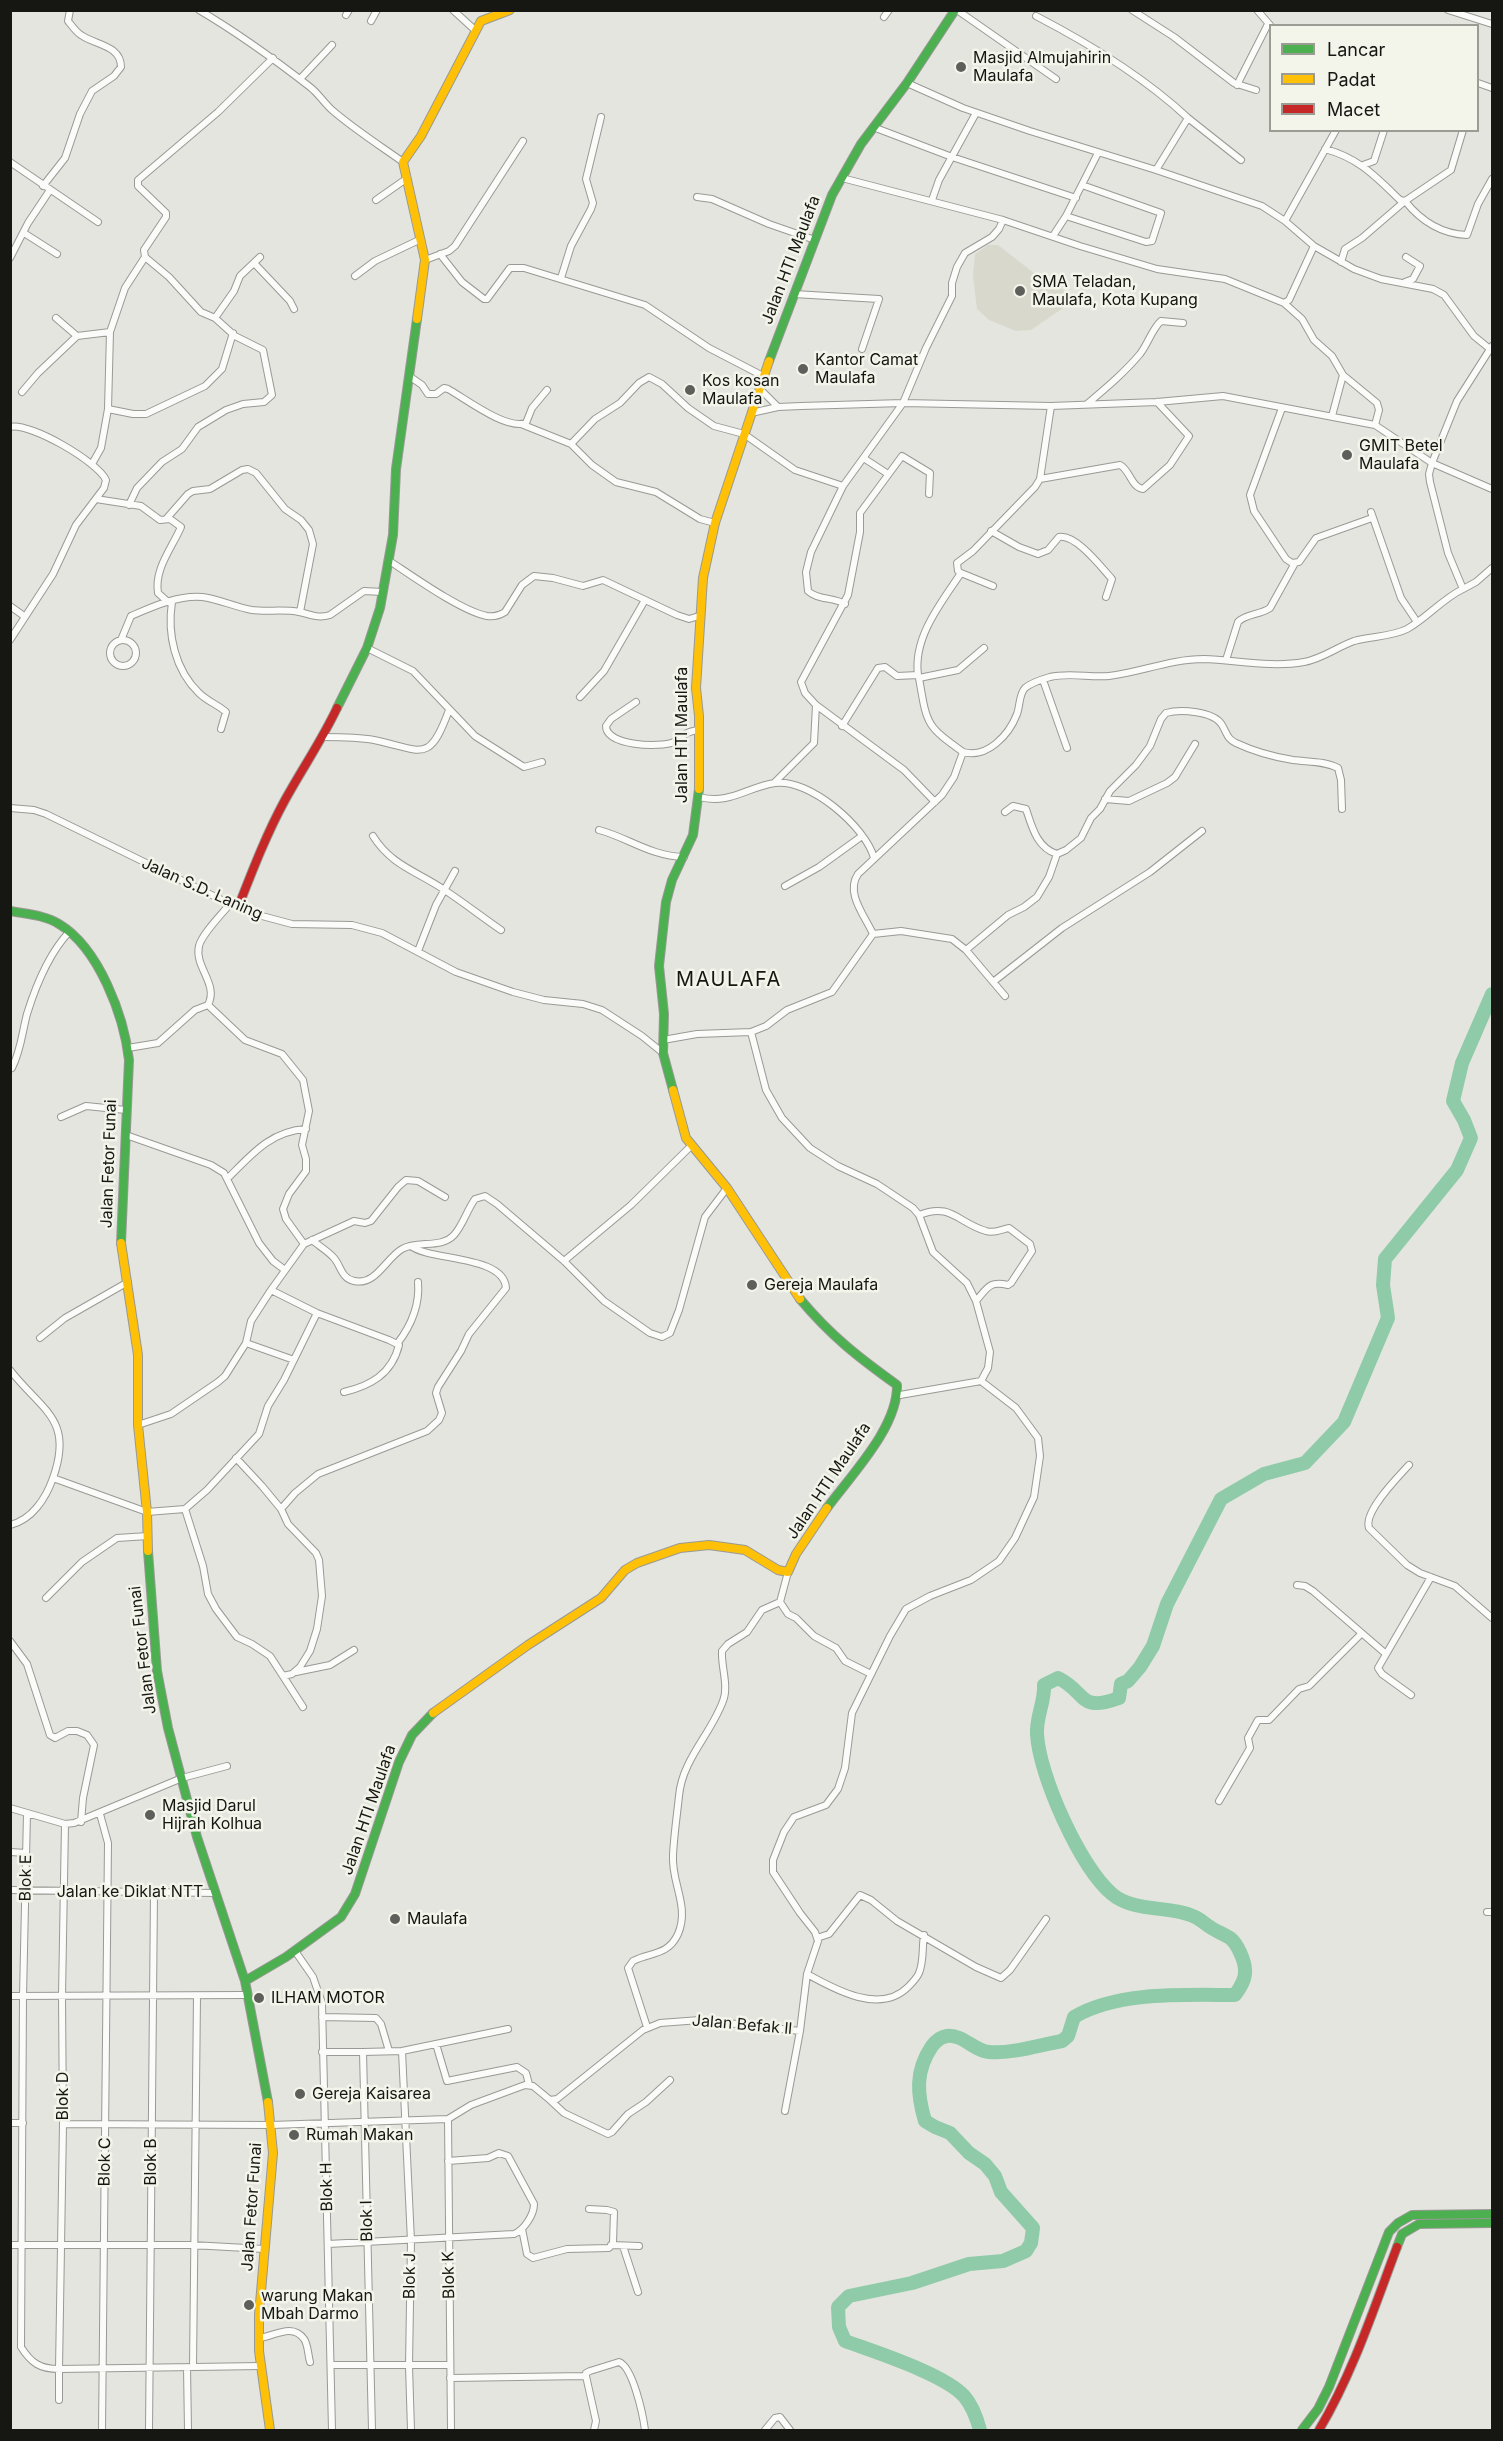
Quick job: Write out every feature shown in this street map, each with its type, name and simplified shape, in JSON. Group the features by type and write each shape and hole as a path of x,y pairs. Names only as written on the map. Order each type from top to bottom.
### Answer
{"main road":[{"path":"234,904 285,800 323,737 367,648 380,608 393,535 396,469 425,260 403,162 420,136 481,21 510,10"},
{"name":"Jalan HTI Maulafa","path":"245,1981 295,1950 341,1917 351,1904 378,1831 399,1762 417,1728 436,1710 528,1645 601,1598 625,1570 637,1563 680,1548 709,1545 746,1550 778,1570 788,1572 829,1504 875,1445 900,1395 897,1386 885,1375 833,1338 793,1291 727,1188 691,1146 682,1130 678,1106 663,1053 663,1004 659,966 661,934 668,892 693,835 699,797 699,730 696,688 699,616 703,578 715,523 763,376 832,195 873,127 907,83 956,10"},
{"name":"Jalan Fetor Funai","path":"10,911 49,919 70,931 88,950 122,1020 128,1048 121,1233 138,1355 138,1425 147,1512 157,1671 168,1728 197,1837 245,1981 266,2087 273,2153 259,2314 259,2338 270,2430"},
{"path":"1319,2430 1334,2405 1355,2357 1402,2234 1419,2224 1469,2219 1492,2214"},
{"path":"1302,2430 1318,2409 1329,2387 1389,2232 1398,2223 1412,2215 1492,2223"}],"street":[{"path":"43,186 65,158 80,114 92,92 114,76 121,67 119,56 111,49 79,34 68,21 70,10"},
{"path":"199,10 273,58 340,116 403,162"},
{"path":"371,21 377,10"},
{"path":"453,10 476,31"},
{"path":"884,17 889,10"},
{"path":"956,10 1056,79"},
{"path":"1132,10 1174,37 1211,68 1237,85 1256,90"},
{"path":"1448,10 1479,24 1492,24"},
{"path":"1237,85 1250,55 1269,25 1256,11"},
{"path":"1036,16 1076,37 1145,82 1241,160"},
{"path":"300,79 332,45"},
{"path":"92,464 101,448 108,409 110,332 125,288 145,257 145,248 166,217 166,213 138,186 138,180 174,147 218,112 273,58"},
{"path":"907,83 976,112 1262,206 1285,221 1314,246 1367,275 1433,289 1444,295 1474,336 1491,347 1457,401 1429,474 1448,553 1463,590"},
{"path":"932,200 939,180 976,112"},
{"path":"561,278 571,246 591,209 592,203 586,179 601,117"},
{"path":"1156,170 1188,118"},
{"path":"873,127 952,158 1076,198"},
{"path":"1285,221 1335,132"},
{"path":"1364,165 1374,161 1383,132"},
{"path":"1341,262 1345,249 1362,238 1405,201 1451,170 1462,132"},
{"path":"425,260 449,251 455,246 523,141"},
{"path":"1325,149 1350,157 1364,165 1430,225 1467,235 1478,204 1492,178"},
{"path":"1053,236 1076,198 1098,153"},
{"path":"10,162 98,222"},
{"path":"376,200 406,178"},
{"path":"842,178 1003,220 1157,269 1225,279 1284,303 1302,320 1314,340 1332,356 1342,375 1377,403 1379,410 1375,425"},
{"path":"1066,216 1146,242 1153,238 1161,213 1082,185"},
{"path":"10,258 27,224 50,190"},
{"path":"697,197 712,199 769,224 815,240"},
{"path":"845,604 811,594 805,579 811,552 843,486 865,459 903,403 951,297 957,267 965,253 992,237 1003,220"},
{"path":"24,232 57,254"},
{"path":"356,276 375,261 421,239"},
{"path":"1284,303 1289,300 1314,246"},
{"path":"440,254 462,282 484,299 487,299 510,268 524,268 561,278 645,305 709,348 763,376"},
{"path":"129,505 137,488 162,462 178,454 190,441 198,427 207,420 236,406 264,402 272,395 265,352 232,333 215,318 194,306 169,277 145,257"},
{"path":"215,318 234,291 237,280 260,257"},
{"path":"1404,283 1413,279 1420,266 1406,257"},
{"path":"254,262 290,301 294,309"},
{"path":"794,294 879,299 879,305 862,349"},
{"path":"56,318 77,336"},
{"path":"1087,405 1124,373 1146,345 1157,324 1161,321 1183,323"},
{"path":"22,392 44,367 77,336 110,332"},
{"path":"108,409 146,414 205,386 222,369 232,333"},
{"path":"1332,416 1342,375"},
{"path":"409,376 422,385 428,394 436,394 446,388 506,422 521,424 571,444 592,465 616,482 656,492 700,519 715,523"},
{"path":"571,444 595,419 620,403 639,383 649,377 662,384 688,408 709,423 728,431 744,434 795,471 843,486"},
{"path":"759,388 778,407"},
{"path":"521,424 526,423 532,408 547,390"},
{"path":"751,413 778,407 903,403 1051,406 1157,402 1223,396 1375,425 1432,463 1492,489"},
{"path":"1040,479 1120,465 1124,467 1137,487 1143,489 1170,465 1189,436 1157,402"},
{"path":"993,586 961,573 958,571 957,563 968,556 1035,487 1040,479 1051,406"},
{"path":"1282,408 1254,483 1251,500 1268,534 1286,559 1295,563"},
{"path":"10,427 21,426 35,431 92,464 101,471 106,480 96,499 76,525 53,574 10,640"},
{"path":"929,494 930,473 905,457 900,457 860,513 858,550 845,604 802,677 802,686 816,705 904,770 935,802"},
{"path":"865,459 888,474"},
{"path":"96,499 141,506 160,520 167,518 193,491 210,489 242,470 248,469 256,473 285,509 301,520 309,530 313,544 300,612"},
{"path":"1226,660 1238,622 1270,608 1295,563 1302,559 1316,538 1371,515 1387,552 1401,598 1417,622"},
{"path":"167,518 181,527 164,558 157,586 158,593 170,602"},
{"path":"991,531 1012,544 1038,555 1048,550 1059,537 1068,538 1086,551 1112,579 1113,582 1106,597"},
{"path":"388,560 469,609 487,616 505,612 526,580 539,575 583,586 603,580 689,619 699,616"},
{"path":"961,573 923,636 918,653 918,677 928,720 935,731 963,752 977,755 992,746 1012,724 1025,688 1043,680 1068,675 1109,676 1160,664 1191,660 1305,662 1361,639 1394,634 1417,622 1447,598 1476,582 1492,568"},
{"path":"121,640 130,642 135,654 131,662 123,666 114,662 110,651 112,646 121,640 131,616 170,602 205,597 252,610 300,612 313,617 324,617 364,591 382,592"},
{"path":"580,697 604,671 645,600"},
{"path":"170,602 177,663 200,694 226,712 221,729"},
{"path":"10,606 24,616"},
{"path":"367,648 413,671 475,736 521,765 527,767 542,762"},
{"path":"843,726 878,668 885,667 897,676 918,677 958,670 984,648"},
{"path":"1043,680 1067,748"},
{"path":"636,702 611,719 606,726 608,734 614,739 630,743 665,744 676,742 685,733 699,730"},
{"path":"774,783 814,743 816,705"},
{"path":"323,737 375,740 417,750 434,742 449,710"},
{"path":"1005,812 1013,806 1024,808 1041,844 1050,852 1057,854 1066,850 1081,838 1091,818 1100,809 1105,799 1150,746 1162,717 1170,712 1188,712 1216,719 1221,723 1230,740 1245,747 1290,760 1326,764 1338,768 1341,780 1342,809"},
{"path":"1105,799 1129,801 1167,783 1175,777 1195,744"},
{"path":"873,934 856,902 853,884 858,874 874,858 935,802 954,777 963,752"},
{"path":"699,797 711,800 733,798 774,783 795,784 825,801 848,820 862,836 874,858"},
{"name":"Jalan S.D. Laning","path":"10,808 34,810 46,814 247,912 292,924 336,924 363,927 382,933 456,972 513,992 544,1000 583,1004 602,1010 642,1035 663,1053"},
{"path":"599,830 652,852 684,857"},
{"path":"993,982 1055,933 1150,872 1202,831"},
{"path":"373,836 392,858 413,874 445,890 501,930"},
{"path":"785,886 819,867 862,836"},
{"path":"966,950 1008,915 1037,897 1049,877 1057,854"},
{"path":"418,951 455,871"},
{"path":"128,1048 158,1043 195,1010 208,1005 212,995 199,949 204,938 234,904"},
{"path":"12,1068 21,1047 28,1012 42,973 59,943 70,931"},
{"path":"663,1040 697,1034 751,1032 766,1026 787,1010 832,992 873,934 901,931 952,939 966,950 1005,996"},
{"path":"208,1005 244,1040 274,1050 291,1062 303,1080 309,1111 302,1145 306,1159 306,1172 289,1194 283,1209 286,1219 304,1244"},
{"path":"751,1032 766,1090 782,1118 794,1132 810,1148 825,1158 903,1199 919,1215 933,1252 967,1283 976,1301 990,1352 988,1368 981,1381"},
{"path":"61,1117 86,1106 126,1110"},
{"path":"228,1178 270,1139 291,1130 306,1129"},
{"path":"126,1135 211,1165 228,1178 264,1252 285,1270"},
{"path":"564,1261 631,1204 691,1146"},
{"path":"138,1425 171,1414 225,1376 246,1343 251,1321 304,1244 354,1221 365,1223 371,1221 406,1180 418,1181 446,1197"},
{"path":"312,1240 334,1259 345,1277 353,1281 371,1278 396,1254 411,1246 441,1242 453,1236 475,1199 485,1196 498,1204 564,1261 604,1301 650,1333 659,1337 667,1336 679,1310 705,1217 727,1188"},
{"path":"919,1215 932,1210 944,1211 986,1232 1010,1228 1030,1244 1032,1251 1011,1283 1008,1285 991,1284 976,1301"},
{"path":"281,1509 295,1492 318,1474 427,1431 439,1420 442,1413 436,1393 438,1386 461,1350 468,1334 506,1288 502,1277 487,1267 444,1255 418,1251 411,1246"},
{"path":"40,1338 65,1318 128,1282"},
{"path":"344,1392 365,1386 379,1378 394,1357 413,1315 418,1297 418,1282"},
{"path":"271,1290 317,1313 398,1344"},
{"path":"53,1478 147,1512 185,1509 207,1490 261,1430 268,1406 317,1313"},
{"path":"246,1343 294,1360"},
{"path":"10,1371 59,1427 60,1448 53,1478 38,1507 30,1516 10,1525"},
{"path":"900,1395 981,1381 1016,1408 1038,1438 1040,1455 1034,1497 1015,1538 999,1561 971,1580 930,1596 906,1609 852,1713 845,1768 838,1789 826,1805 794,1817 784,1832 773,1860 773,1872 817,1938 828,1934 860,1895 871,1900 897,1921 976,1967 1001,1978 1010,1970 1046,1919"},
{"path":"236,1458 281,1509 288,1524 318,1556 322,1589 321,1612 309,1651 296,1672"},
{"path":"1409,1466 1378,1502 1368,1517 1367,1524 1378,1538 1407,1565 1455,1586 1492,1618"},
{"path":"185,1509 201,1555 208,1594 216,1610 237,1637 263,1650 303,1707"},
{"path":"46,1598 82,1562 117,1538 148,1536"},
{"path":"788,1572 780,1602 788,1614 796,1618 814,1636 836,1648 845,1661 871,1674"},
{"path":"1411,1695 1379,1672 1380,1664 1431,1577"},
{"path":"1297,1585 1305,1586 1313,1591 1386,1654"},
{"path":"647,2027 628,1968 633,1961 658,1954 670,1946 683,1919 682,1902 675,1880 673,1855 681,1782 724,1700 722,1651 728,1644 747,1632 762,1610 780,1602"},
{"path":"1219,1801 1250,1748 1248,1738 1258,1719 1269,1720 1299,1689 1309,1686 1361,1634"},
{"path":"10,1641 27,1664 51,1737 58,1737 73,1730 87,1735 93,1741 94,1749 83,1798 81,1822"},
{"path":"283,1676 330,1665 354,1650"},
{"path":"10,1808 65,1824 81,1822 182,1778 227,1766"},
{"name":"Blok E","path":"27,1813 23,1996 21,2347 35,2364 48,2369 59,2369"},
{"name":"Blok C","path":"100,1814 108,1843 102,2430"},
{"name":"Blok D","path":"58,2400 65,1824"},
{"path":"10,1852 26,1852"},
{"name":"Jalan ke Diklat NTT","path":"10,1890 214,1893"},
{"name":"Blok B","path":"149,2430 150,2124 154,1893"},
{"path":"807,1974 834,1989 855,1996 879,1999 898,1994 920,1972 924,1935"},
{"name":"Jalan Befak ll","path":"550,2100 563,2095 647,2027 668,2022 700,2020 800,2031 807,1974 815,1954 817,1938"},
{"name":"Blok H","path":"295,1950 318,1987 322,2017 332,2430"},
{"path":"10,1996 246,1995"},
{"path":"188,2430 197,1996"},
{"path":"322,2017 376,2018 381,2024 389,2051"},
{"path":"322,2052 402,2051 508,2029"},
{"path":"785,2112 800,2031"},
{"path":"436,2044 447,2081 517,2067 526,2073 529,2084 564,2113 608,2133 614,2130 628,2114 646,2103 670,2080"},
{"name":"Blok J","path":"402,2051 411,2241 409,2366 411,2430"},
{"name":"Blok I","path":"363,2052 372,2430"},
{"path":"63,2124 271,2125 448,2119 471,2105 529,2084"},
{"name":"Blok K","path":"448,2119 451,2430"},
{"path":"10,2123 23,2123"},
{"path":"328,2244 514,2234 522,2229 532,2214 534,2204 508,2156 499,2153 488,2158 448,2161"},
{"path":"589,2209 614,2212 611,2246"},
{"path":"522,2229 527,2253 533,2258 544,2257 567,2249 639,2246"},
{"path":"10,2245 192,2245 264,2249"},
{"path":"623,2246 638,2292"},
{"path":"259,2338 287,2330 298,2334 305,2339 310,2362"},
{"path":"594,2430 596,2421 586,2373 619,2362 623,2363 635,2385 645,2430"},
{"path":"332,2366 450,2365"},
{"path":"59,2369 261,2366"},
{"path":"450,2378 586,2376"},
{"path":"765,2430 775,2418 780,2417 790,2430"}],"shaded area":[{"name":"SMA Teladan, Maulafa, Kota Kupang","path":"988,245 998,245 1043,280 1070,295 1069,304 1031,330 1016,331 989,320 977,309 973,276 975,254"}],"waterway":[{"path":"980,2430 969,2404 964,2396 954,2388 908,2364 845,2341 839,2327 838,2307 849,2296 912,2283 969,2264 1003,2261 1026,2251 1031,2243 1033,2228 1001,2192 995,2176 985,2164 969,2153 950,2133 925,2121 920,2101 919,2083 926,2055 935,2043 947,2036 953,2036 989,2052 1016,2050 1062,2041 1068,2036 1074,2017 1092,2009 1111,2003 1152,1996 1235,1995 1245,1973 1240,1952 1230,1938 1185,1913 1131,1904 1121,1900 1100,1881 1087,1863 1053,1796 1039,1752 1037,1727 1044,1685 1058,1678 1089,1702 1106,1702 1119,1698 1121,1684 1128,1681 1140,1667 1153,1646 1167,1604 1221,1499 1264,1474 1305,1463 1344,1422 1388,1318 1383,1285 1385,1259 1457,1170 1471,1138 1453,1101 1462,1063 1492,994"}],"traffic: fast":[{"path":"769,361 832,195 861,144 907,83 955,10"},
{"path":"337,708 367,648 380,608 393,535 396,469 417,319"},
{"path":"673,1090 663,1053 664,1014 659,966 666,902 672,880 693,835 699,789"},
{"path":"10,911 48,919 73,935 86,949 107,984 122,1024 129,1060 121,1243"},
{"path":"800,1299 846,1345 897,1385 895,1401 882,1433 872,1450 827,1508"},
{"path":"148,1551 157,1671 168,1728 197,1837 245,1981 268,2102"},
{"path":"245,1981 286,1957 341,1917 355,1894 399,1762 412,1735 433,1713"},
{"path":"1302,2430 1318,2409 1329,2387 1389,2232 1398,2223 1412,2215 1492,2214"},
{"path":"1397,2247 1402,2234 1419,2224 1492,2223"}],"traffic: slow":[{"path":"417,319 425,260 403,162 421,136 481,21 510,10"},
{"path":"699,789 699,716 696,688 703,578 715,523 769,361"},
{"path":"673,1090 686,1138 727,1188 800,1299"},
{"path":"121,1243 138,1355 138,1425 147,1512 148,1551"},
{"path":"433,1713 528,1645 601,1598 625,1570 637,1563 680,1548 709,1545 745,1550 778,1570 788,1572 796,1554 827,1508"},
{"path":"268,2102 273,2153 259,2315 259,2351 270,2430"}],"traffic: jam":[{"path":"239,905 278,813 337,708"},
{"path":"1319,2430 1353,2363 1397,2247"}],"place":[{"name":"Masjid Almujahirin Maulafa","path":"961,67"},
{"name":"SMA Teladan, Maulafa, Kota Kupang","path":"1020,291"},
{"name":"Kantor Camat Maulafa","path":"803,369"},
{"name":"Kos kosan Maulafa","path":"690,390"},
{"name":"GMIT Betel Maulafa","path":"1347,455"},
{"name":"Gereja Maulafa","path":"752,1285"},
{"name":"Masjid Darul Hijrah Kolhua","path":"150,1815"},
{"name":"Maulafa","path":"395,1919"},
{"name":"ILHAM MOTOR","path":"259,1998"},
{"name":"Gereja Kaisarea","path":"300,2094"},
{"name":"Rumah Makan","path":"294,2135"},
{"name":"warung Makan Mbah Darmo","path":"249,2305"}],"district":[{"name":"MAULAFA","path":"729,980"}]}
